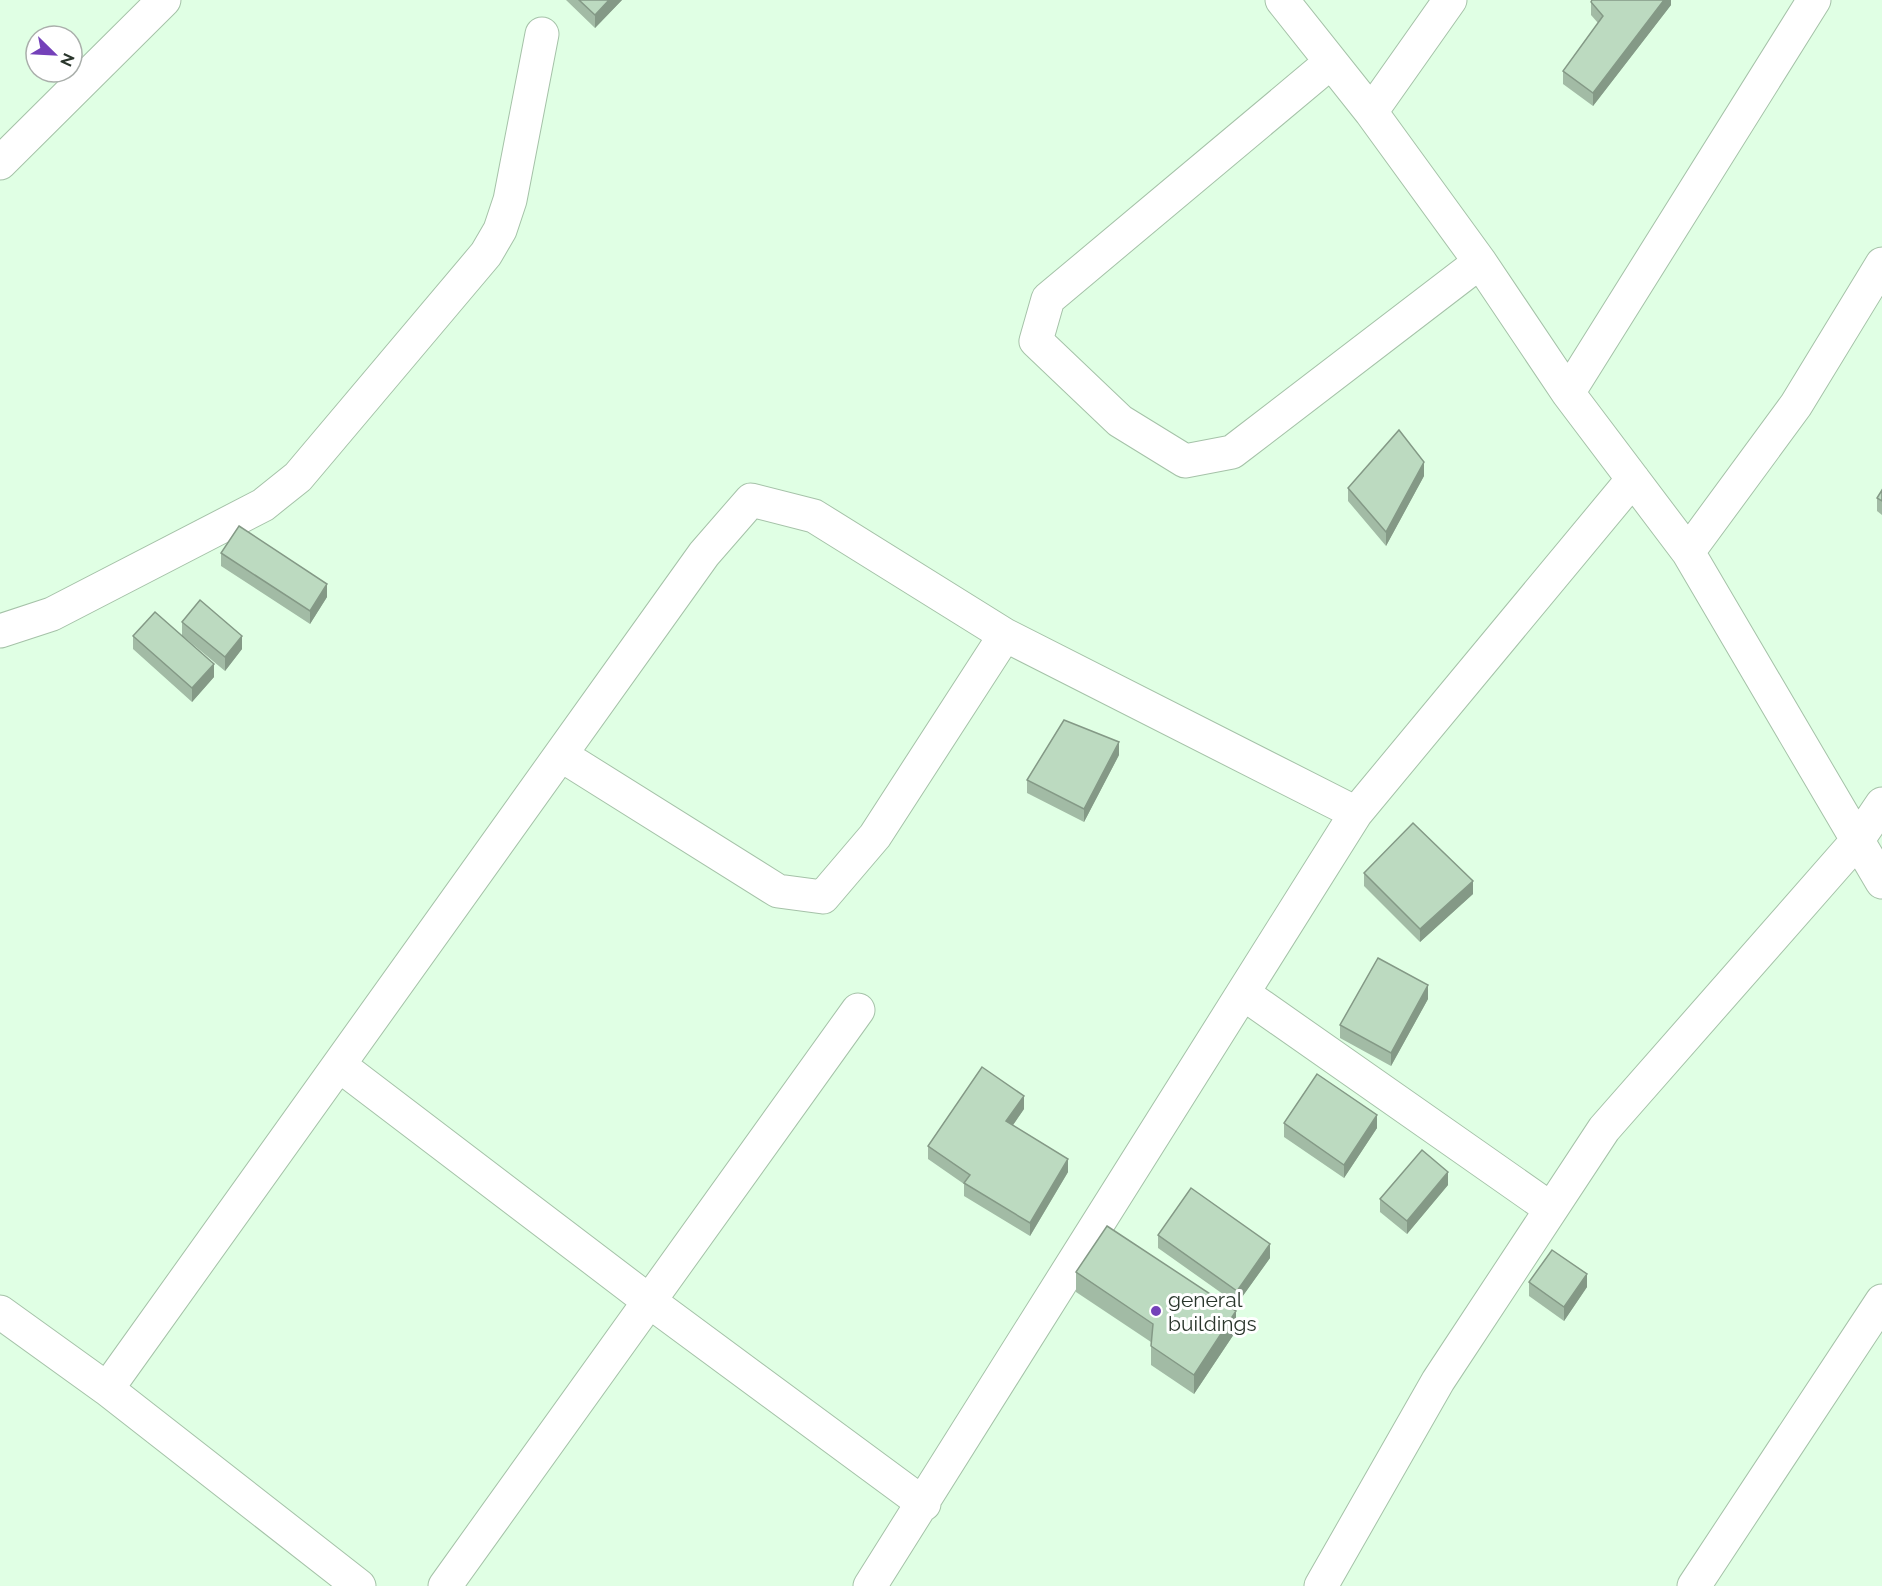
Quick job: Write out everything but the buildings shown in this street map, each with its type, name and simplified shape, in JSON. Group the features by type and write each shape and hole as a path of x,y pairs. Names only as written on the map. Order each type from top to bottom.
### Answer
{"street":[{"path":"0,164 164,0"},
{"path":"1282,0 1371,112 1480,262 1568,393 1688,552 1882,882"},
{"path":"1371,112 1450,0"},
{"path":"1568,393 1814,0"},
{"path":"0,631 52,614 263,505 297,477 486,254 500,230 510,200 542,34"},
{"path":"1331,62 1048,299 1036,341 1120,421 1185,461 1232,452 1480,262"},
{"path":"1688,552 1796,405 1882,264"},
{"path":"870,1586 924,1504 1356,813 1633,479"},
{"path":"107,1389 704,554 751,500 814,516 1005,635 1356,813"},
{"path":"561,754 777,891 823,897 875,836 1005,635"},
{"path":"1320,1586 1438,1381 1604,1129 1857,842 1882,804"},
{"path":"1244,994 1551,1209"},
{"path":"445,1586 858,1010"},
{"path":"339,1065 649,1301 924,1504"},
{"path":"1694,1586 1882,1301"},
{"path":"0,1312 107,1389 359,1586"}],"place":[{"name":"general buildings","path":"1156,1311"}]}
